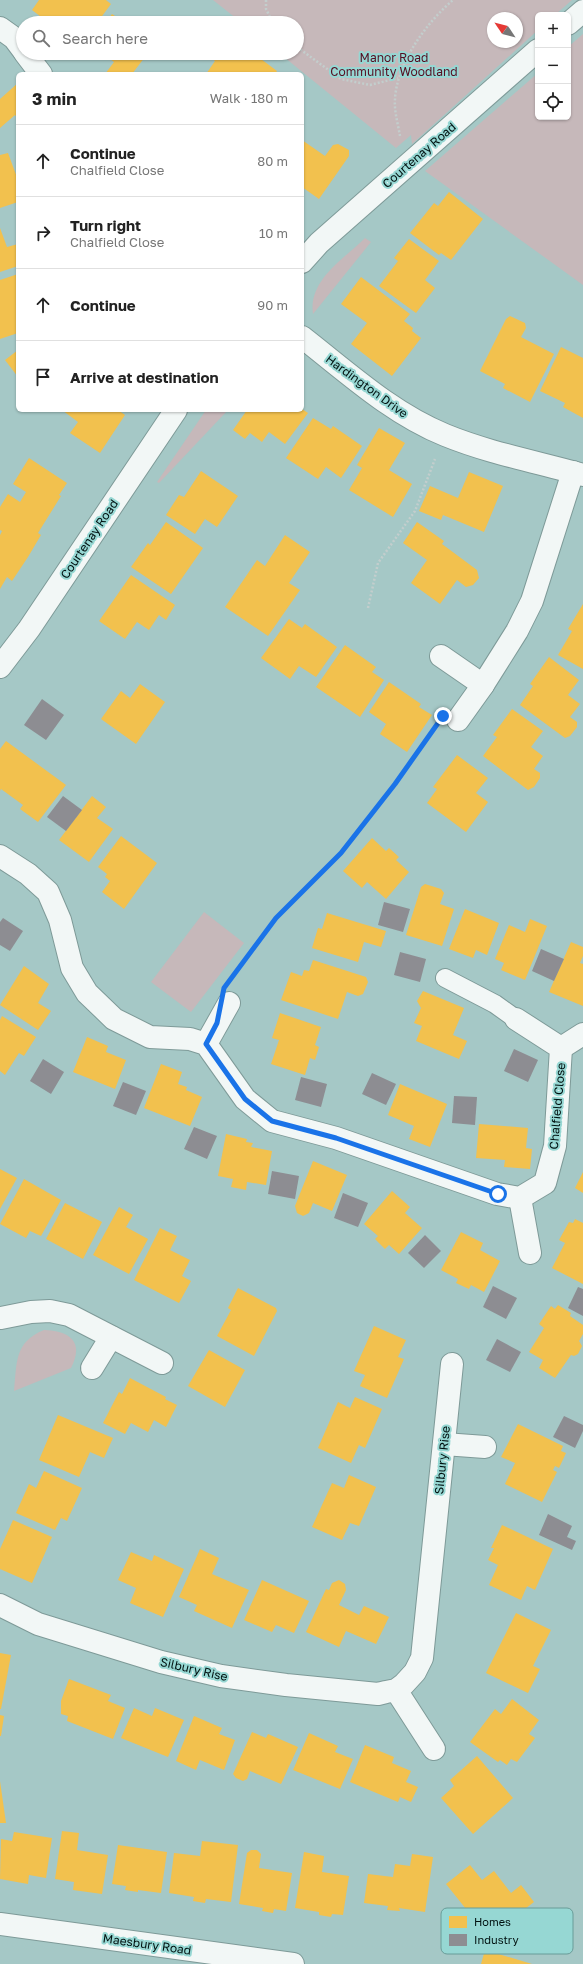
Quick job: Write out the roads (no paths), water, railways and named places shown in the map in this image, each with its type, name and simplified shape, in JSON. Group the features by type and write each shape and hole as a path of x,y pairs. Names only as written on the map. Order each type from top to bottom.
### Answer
{"street":[{"path":"571,21 583,11"},
{"path":"0,28 16,41"},
{"name":"Courtenay Road","path":"304,260 319,243 535,53"},
{"path":"30,60 39,72"},
{"name":"Hardington Drive","path":"304,339 387,403 414,420 445,435 487,449 578,474 532,600 517,631 482,685 448,721"},
{"name":"Courtenay Road","path":"0,667 29,629 175,412"},
{"path":"441,656 482,685"},
{"path":"0,856 28,874 48,892 60,920 72,968 87,993 114,1019 150,1037 190,1039 206,1044 245,1099 272,1121 336,1138 498,1194 520,1198 530,1253"},
{"path":"206,1044 229,1003"},
{"name":"Chalfield Close","path":"516,1019 561,1048"},
{"name":"Chalfield Close","path":"561,1048 583,1034"},
{"name":"Chalfield Close","path":"520,1198 545,1183 555,1146 561,1048"},
{"path":"0,1320 31,1312 50,1311 69,1314 162,1363"},
{"path":"92,1368 111,1337"},
{"name":"Silbury Rise","path":"0,1605 38,1624 161,1662 221,1676 286,1685 378,1694 396,1690 415,1672 422,1658 452,1364"},
{"path":"444,1444 485,1447"},
{"path":"396,1690 434,1749"},
{"name":"Maesbury Road","path":"0,1924 293,1964"}],"lane":[{"path":"445,978 495,1004 516,1019"}],"park label":[{"name":"Manor Road Community Woodland","path":"394,64"}]}
